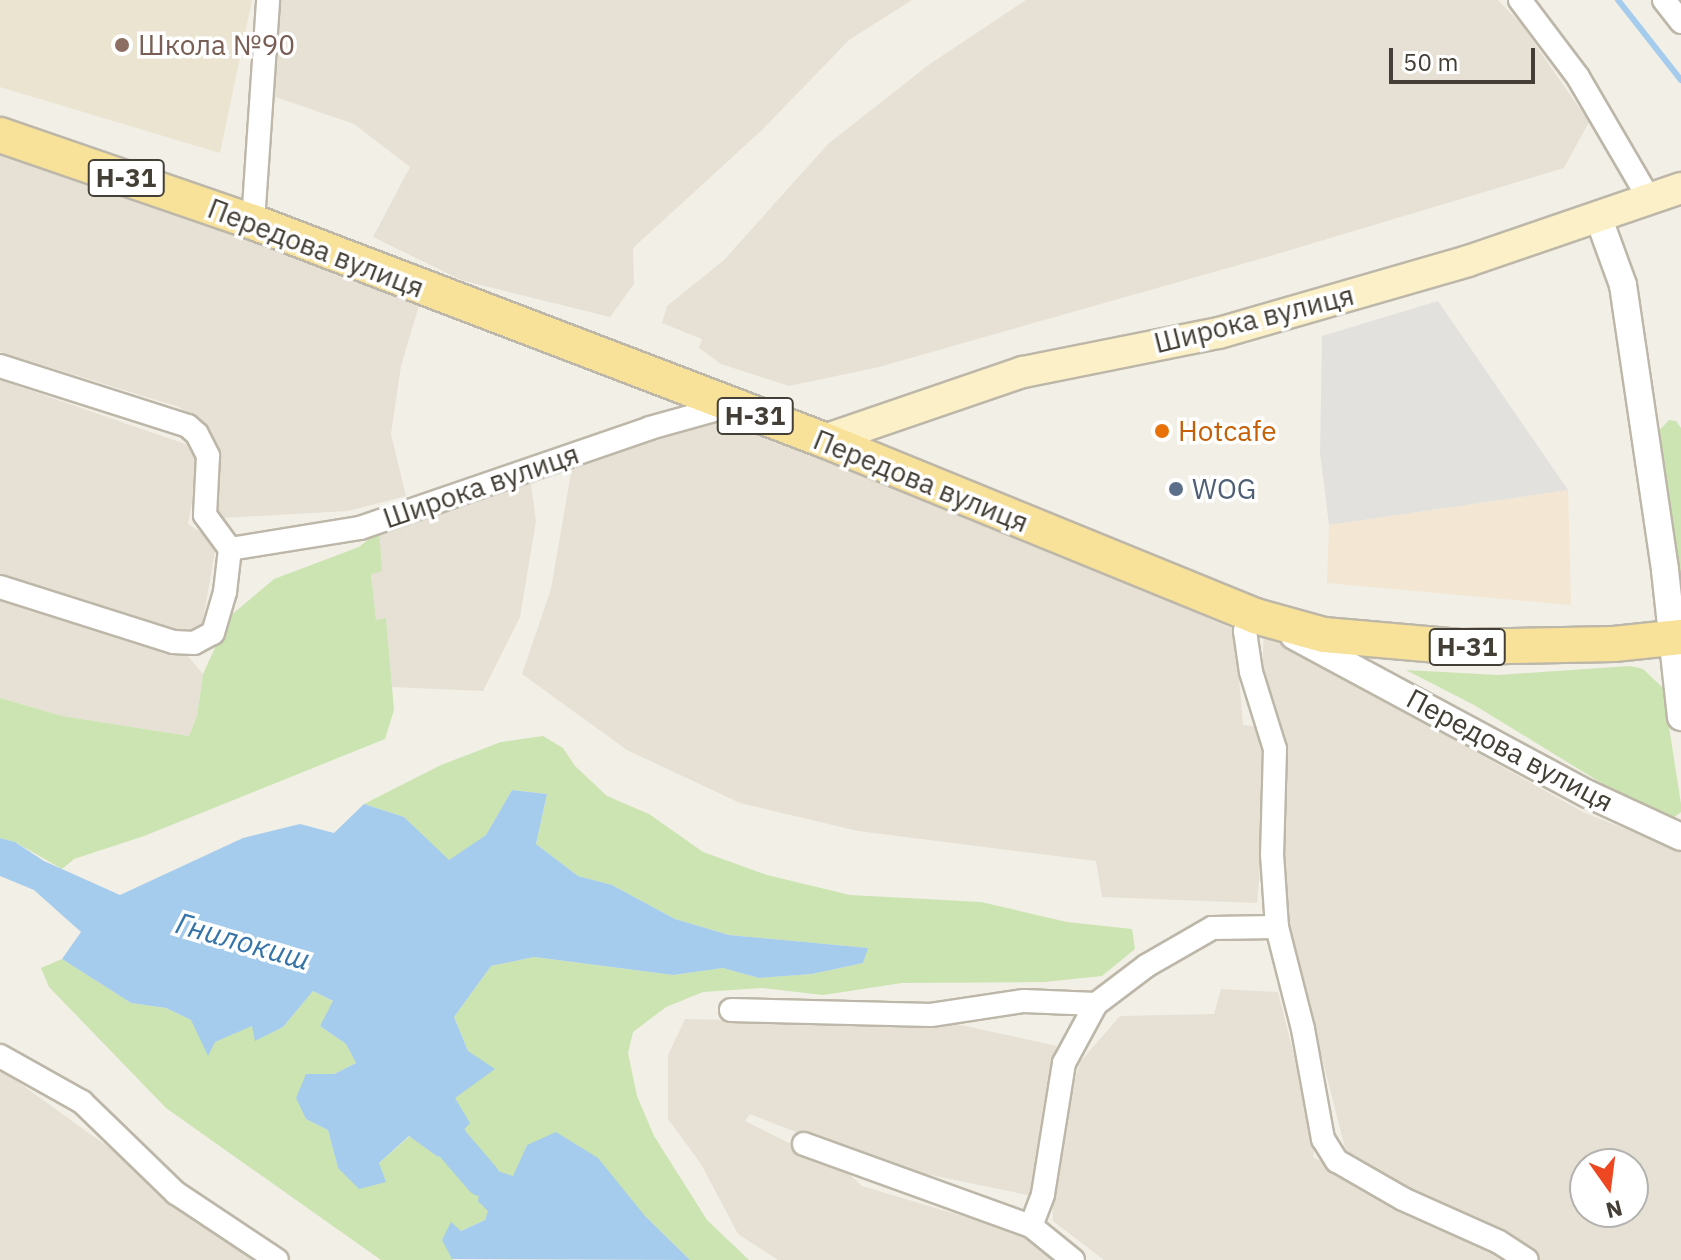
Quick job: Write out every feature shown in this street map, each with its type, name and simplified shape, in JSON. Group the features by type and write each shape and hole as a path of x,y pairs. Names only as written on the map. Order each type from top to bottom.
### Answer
{"main road":[{"name":"Передова вулиця","path":"0,135 253,222 824,440 1255,616"},
{"name":"Широка вулиця","path":"824,440 1023,372 1219,333 1468,261 1599,219 1681,188"},
{"name":"Н-31","path":"1255,616 1324,635 1460,647 1601,645 1677,638"}],"street":[{"path":"253,222 268,0"},
{"path":"1520,0 1578,77 1650,200"},
{"path":"1664,0 1681,22"},
{"path":"1599,219 1623,285 1677,638 1681,717"},
{"path":"0,366 188,426 197,434 208,456 205,515 230,549 225,592 213,633 194,643 173,642 0,587"},
{"name":"Широка вулиця","path":"230,549 360,528 638,432 729,406"},
{"path":"1255,616 1245,631 1251,672 1275,749 1272,854 1277,927 1303,1029 1323,1139 1337,1161 1403,1199 1499,1242 1527,1260"},
{"name":"Передова вулиця","path":"1255,616 1588,794 1681,837"},
{"path":"1031,1226 1043,1194 1064,1063 1096,1004 1146,966 1212,928 1277,927"},
{"path":"731,1010 931,1015 1024,1001 1096,1004"},
{"path":"0,1056 82,1102 176,1193 277,1260"},
{"path":"804,1144 1031,1226 1073,1260"}],"shaded area":[{"name":"Школа №90","path":"0,0 252,0 220,153 0,87"},
{"path":"281,0 912,0 849,40 762,130 633,248 634,284 610,317 461,280 373,237 410,167 354,124 270,95"},
{"path":"1026,0 1498,0 1521,24 1589,122 1564,168 1277,254 879,367 789,386 721,364 699,348 702,339 662,323 667,306 724,260 828,144 927,66"},
{"path":"0,155 250,237 420,302 401,366 391,434 406,496 348,511 222,518 212,505 197,419 179,407 0,352"},
{"path":"1438,301 1568,490 1329,525 1320,453 1322,336"},
{"path":"0,380 194,447 200,460 188,524 210,538 215,552 201,631 186,635 163,630 0,575"},
{"path":"722,419 933,497 1235,630 1243,725 1261,727 1268,776 1257,903 1102,897 1096,861 858,831 740,803 627,750 522,674 551,589 572,467 631,444"},
{"path":"530,477 536,521 520,617 483,691 392,687 386,618 376,620 371,574 379,531"},
{"path":"1568,490 1571,605 1327,583 1329,525"},
{"path":"0,600 156,649 187,655 203,674 197,716 189,736 62,716 0,698"},
{"path":"1264,634 1583,812 1681,851 1681,1260 1540,1260 1360,1166 1345,1148 1288,924 1280,851 1286,796 1284,738 1262,672"},
{"path":"1221,989 1278,992 1316,1142 1313,1157 1512,1260 1104,1260 1053,1221 1052,1185 1059,1137 1080,1062 1120,1016 1214,1014"},
{"path":"685,1019 961,1025 1057,1046 1032,1196 878,1164 750,1114 745,1121 847,1172 862,1186 1020,1233 1056,1260 778,1260 738,1234 701,1164 668,1119 668,1055"},
{"path":"0,1069 265,1260 0,1260"}],"green space":[{"path":"1669,420 1676,421 1681,428 1681,609 1656,434"},
{"path":"379,531 382,571 371,574 376,620 386,618 394,710 385,739 144,836 74,859 62,869 15,842 0,838 0,698 62,716 189,736 197,716 203,674 229,617 274,579 359,547"},
{"path":"1630,666 1643,669 1663,688 1681,804 1681,812 1672,819 1621,795 1474,705 1406,670 1498,675"},
{"path":"543,736 563,748 575,766 607,796 649,814 703,852 767,875 850,895 981,902 1067,922 1132,929 1135,949 1102,976 1044,982 902,983 823,995 761,988 703,992 666,1007 633,1032 628,1053 637,1096 654,1136 707,1220 749,1260 690,1260 645,1216 527,1145 513,1177 485,1220 442,1239 453,1260 381,1260 166,1108 49,987 41,968 62,959 131,1003 166,1008 191,1020 215,1042 253,1025 256,1040 283,1027 313,991 334,1002 320,1026 346,1044 356,1063 334,1074 306,1074 306,1119 328,1130 338,1168 379,1163 410,1136 438,1157 451,1142 455,1098 468,1051 454,1017 491,966 534,957 673,975 723,968 759,978 812,974 863,963 867,948 729,935 675,919 612,885 578,876 536,844 547,794 512,790 486,835 449,861 404,817 364,804 441,765 501,742"}],"water":[{"path":"512,790 547,794 536,844 578,876 612,885 675,919 729,935 868,948 863,963 812,974 759,978 723,968 673,975 534,957 491,966 454,1017 468,1051 495,1069 455,1098 470,1123 438,1157 409,1136 379,1163 386,1182 359,1189 338,1168 328,1130 306,1119 296,1098 306,1074 334,1074 356,1063 346,1044 320,1026 333,1001 313,991 283,1027 255,1041 252,1026 215,1042 208,1056 191,1020 166,1008 131,1003 62,959 81,932 34,890 0,876 0,838 15,842 44,861 120,895 243,838 300,824 334,833 364,804 404,817 449,860 486,835"},
{"path":"556,1132 598,1158 645,1216 690,1260 452,1259 442,1240 451,1222 461,1231 485,1220 488,1211 478,1201 482,1178 494,1170 513,1176 527,1145"}],"waterway":[{"path":"1618,0 1681,80"},
{"name":"Гнилокиш","path":"429,1101 451,1142 482,1178"}],"place":[{"name":"Школа №90","path":"122,45"},
{"name":"Hotcafe","path":"1162,431"},
{"name":"WOG","path":"1176,489"}]}
